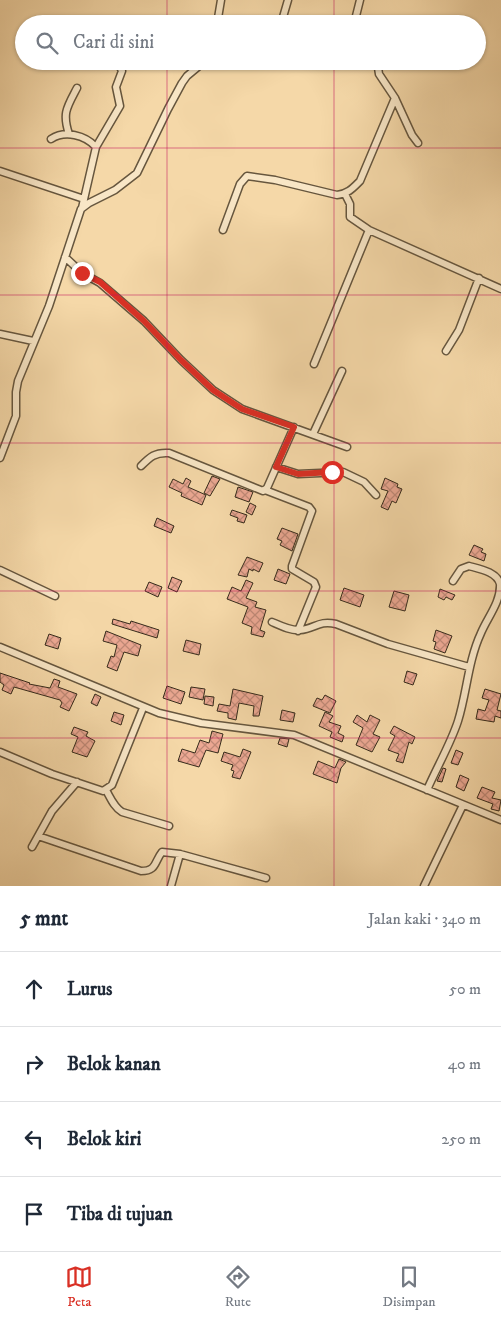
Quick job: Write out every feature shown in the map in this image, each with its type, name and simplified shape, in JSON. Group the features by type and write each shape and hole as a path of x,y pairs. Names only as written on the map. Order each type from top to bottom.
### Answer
{"street":[{"path":"218,15 221,0"},
{"path":"283,15 288,0"},
{"path":"356,15 360,0"},
{"path":"0,458 16,416 18,381 49,306 82,209 96,147 120,106 116,87 117,81 122,76 122,70"},
{"path":"82,209 84,206 115,190 137,173 182,83 194,70"},
{"path":"378,70 418,143"},
{"path":"69,134 65,122 65,114 67,106 77,88"},
{"path":"222,230 240,184 247,176 275,180 337,195 346,194 360,180 395,98"},
{"path":"51,139 62,134 69,134 88,140 96,147"},
{"path":"0,171 84,199"},
{"path":"346,194 350,204 352,220 430,259 479,278 501,289"},
{"path":"314,364 369,230"},
{"path":"65,257 82,273 100,282 138,316 213,390 242,409 347,447"},
{"path":"446,351 459,330 479,278"},
{"path":"0,334 33,341"},
{"path":"313,434 342,371"},
{"path":"265,490 294,427"},
{"path":"141,466 151,455 169,452 261,491 265,490 309,508 312,511 292,566 292,569 314,582 316,587 298,631"},
{"path":"276,467 298,474 343,472 364,482 376,495"},
{"path":"427,790 458,721 469,667 481,632 496,606 500,593 498,578 491,573 469,566 461,569 452,582"},
{"path":"0,570 55,596"},
{"path":"272,622 298,631 328,622 388,644 469,667"},
{"path":"0,647 160,714 201,723 294,735 501,820"},
{"path":"0,752 52,774 103,791 112,786 143,708"},
{"path":"32,847 52,811 77,782"},
{"path":"106,790 117,809 122,812 169,826"},
{"path":"424,886 463,805"},
{"path":"38,836 141,871 152,869 162,852 180,854 266,878"},
{"path":"171,886 180,854"}],"building":[{"path":"212,476 220,479 210,496 204,493"},
{"path":"186,478 191,481 188,487 206,495 202,505 181,496 182,493 169,487 173,479 183,484"},
{"path":"385,478 398,484 397,487 402,489 396,503 392,501 388,510 381,507 388,491 381,489"},
{"path":"238,487 253,492 249,502 235,497"},
{"path":"250,503 256,506 252,515 246,512"},
{"path":"232,510 247,515 244,523 237,521 238,518 230,515"},
{"path":"157,518 174,526 171,533 154,526"},
{"path":"282,528 298,534 292,551 280,545 282,541 277,539"},
{"path":"474,545 483,549 481,552 486,554 484,561 469,555"},
{"path":"247,557 263,563 259,572 249,569 247,577 238,575"},
{"path":"278,569 290,574 286,584 274,580"},
{"path":"172,577 182,581 177,592 168,588"},
{"path":"246,580 253,583 246,598 257,602 255,607 266,610 260,630 265,632 263,637 251,634 252,627 242,623 248,607 227,599 232,587 241,591"},
{"path":"149,582 162,587 158,597 145,591"},
{"path":"344,588 364,595 360,607 340,600"},
{"path":"440,589 455,595 452,600 446,597 444,600 438,597"},
{"path":"394,591 409,595 405,611 389,607"},
{"path":"113,619 130,624 131,621 159,630 157,638 112,624"},
{"path":"436,630 452,636 445,653 434,649 436,642 433,641"},
{"path":"106,631 141,645 138,656 124,652 117,671 107,667 111,656 114,657 117,645 103,641"},
{"path":"49,634 61,638 58,649 45,645"},
{"path":"186,640 201,644 199,655 183,651"},
{"path":"407,671 417,674 413,685 404,682"},
{"path":"0,673 29,684 50,688 54,679 60,681 58,687 77,694 69,711 60,707 62,703 60,700 14,687 11,694 2,690 4,685 0,682"},
{"path":"167,686 185,692 181,704 163,698"},
{"path":"191,687 205,689 203,700 189,697"},
{"path":"233,689 263,696 259,716 253,716 254,706 239,703 236,720 228,718 228,713 217,711 219,704 230,706"},
{"path":"485,689 501,694 497,710 501,711 501,718 495,716 494,722 476,719 478,709 485,711 489,700 482,698"},
{"path":"95,694 101,697 97,706 91,703"},
{"path":"325,695 336,701 330,713 313,706 317,698 322,700"},
{"path":"205,696 214,697 213,706 204,704"},
{"path":"282,710 295,713 293,722 280,720"},
{"path":"114,712 124,715 121,725 111,721"},
{"path":"325,712 333,716 329,722 341,726 338,733 344,736 342,742 330,737 332,732 319,726"},
{"path":"357,715 367,722 370,715 380,720 373,734 380,737 372,752 356,745 363,728 353,722"},
{"path":"394,726 415,737 412,744 409,742 403,763 396,761 399,754 388,750 395,736 390,733"},
{"path":"74,727 88,732 86,736 95,741 87,757 72,752 78,737 71,734"},
{"path":"212,731 223,734 218,753 206,750 199,767 178,761 182,749 195,753 200,740 209,743"},
{"path":"280,738 289,739 287,747 278,744"},
{"path":"243,749 251,752 240,779 232,777 234,771 231,770 233,765 221,761 224,752 240,757"},
{"path":"456,750 463,753 458,765 451,763"},
{"path":"339,759 346,762 341,768 337,783 313,774 318,761 335,768"},
{"path":"443,768 446,769 442,782 437,781"},
{"path":"460,775 469,779 464,791 456,787"},
{"path":"482,787 495,792 492,798 501,800 499,811 491,809 493,804 477,798"}],"route":[{"path":"82,273 100,282 144,321 213,390 242,409 294,427 276,467 298,474 332,472"}]}
